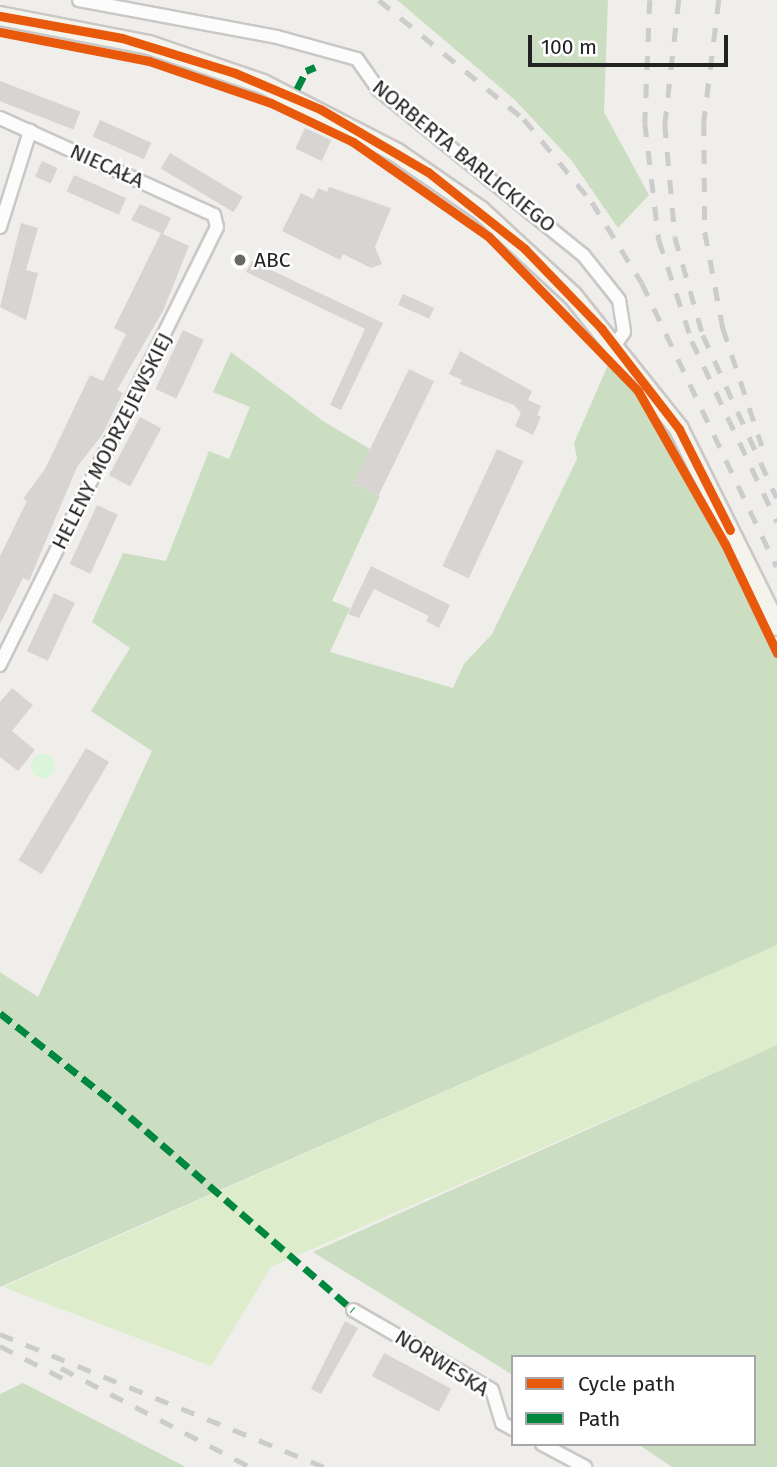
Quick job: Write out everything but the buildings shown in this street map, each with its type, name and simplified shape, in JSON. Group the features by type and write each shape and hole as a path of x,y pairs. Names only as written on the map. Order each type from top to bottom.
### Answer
{"street":[{"name":"NORBERTA BARLICKIEGO","path":"79,0 277,37 357,59 378,89 534,211 592,265 619,300 625,320 615,345"},
{"name":"NORBERTA BARLICKIEGO","path":"0,16 175,53 264,84 346,123 428,172 507,232 615,345 679,429 777,626"},
{"name":"NIECAŁA","path":"0,118 214,215"},
{"path":"0,227 30,131"},
{"name":"HELENY MODRZEJEWSKIEJ","path":"0,665 217,227 214,215"},
{"name":"NORWESKA","path":"353,1310 492,1390 502,1423 511,1428"},
{"path":"546,1446 585,1467"}],"green space":[{"path":"397,0 608,0 604,112 649,195 618,228 572,161 515,100"},
{"path":"231,352 323,421 370,449 354,484 380,496 332,601 350,608 330,652 453,688 464,664 492,634 577,459 574,443 611,358 651,402 681,449 777,650 777,945 0,1287 0,972 38,997 152,751 91,711 130,648 92,622 123,553 166,561 209,451 229,459 250,407 213,392"},
{"path":"38,754 48,754 55,761 55,771 48,778 38,778 31,771 31,761"},
{"path":"777,945 777,1045 271,1267 211,1366 3,1287"},
{"path":"777,1045 777,1467 672,1467 641,1446 756,1446 756,1355 511,1355 511,1374 313,1252"},
{"path":"23,1383 186,1467 0,1467 0,1394"}],"railway":[{"path":"379,0 524,119 592,202 642,283 777,567"},
{"path":"650,0 645,123 659,240 692,341 777,522"},
{"path":"679,0 665,124 675,237 703,335 777,498"},
{"path":"719,0 704,122 705,232 723,328 762,446"},
{"path":"0,1334 324,1467"},
{"path":"0,1346 70,1382"},
{"path":"61,1368 250,1467"}],"marked path":[{"path":"297,89 306,71 315,67"},
{"path":"0,1013 114,1103 353,1310"}],"cycle path":[{"path":"0,16 122,38 235,73 320,109 428,172 525,249 601,328 679,429 730,530"},
{"path":"0,32 149,61 271,103 353,142 489,237 638,391 725,544 777,653"}],"place":[{"name":"ABC","path":"240,260"}]}
